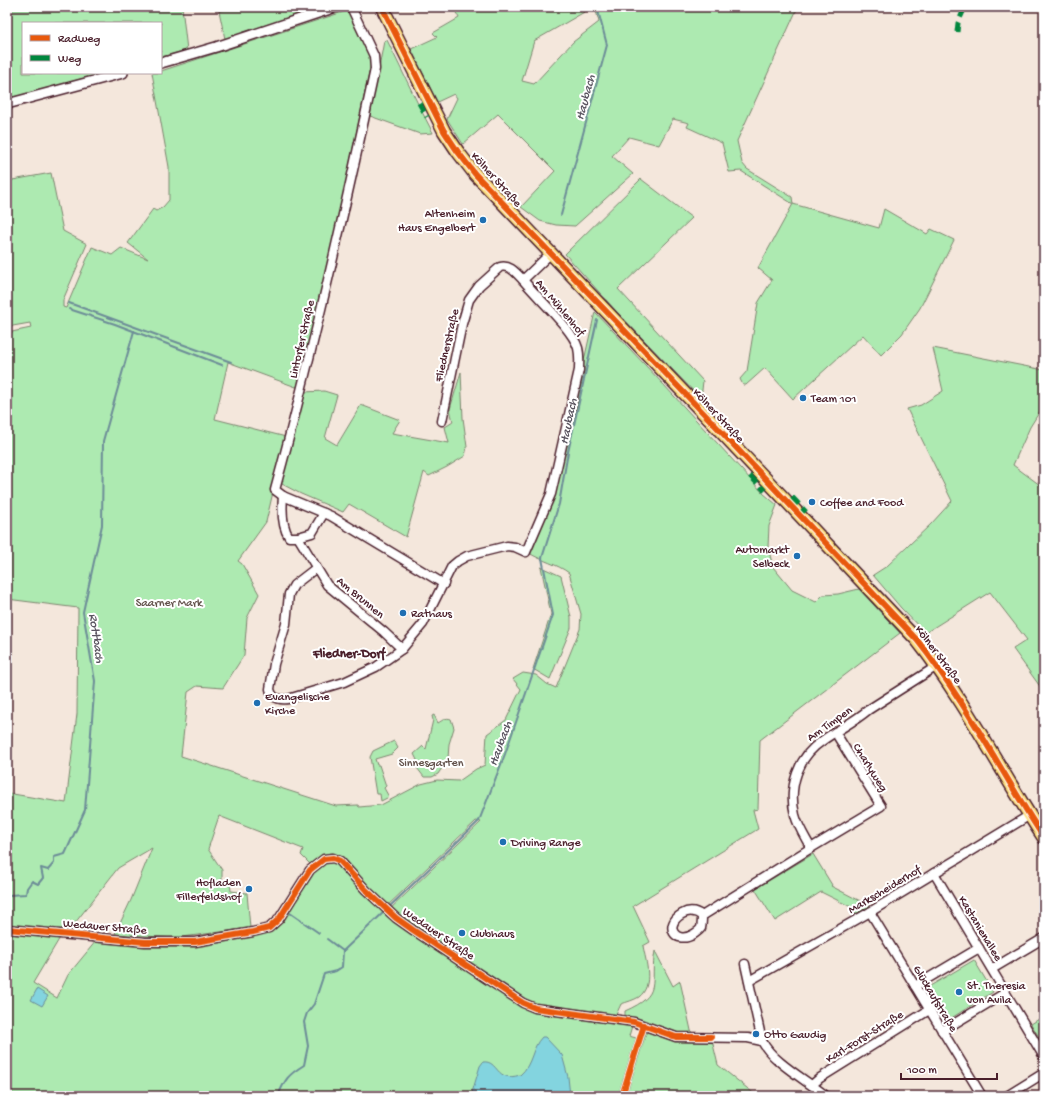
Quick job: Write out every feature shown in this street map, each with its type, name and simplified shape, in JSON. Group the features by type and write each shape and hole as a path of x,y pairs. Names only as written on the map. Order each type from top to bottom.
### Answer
{"main road":[{"name":"Kölner Straße","path":"382,7 444,131 475,174 917,640 937,666 961,703 1044,838"}],"street":[{"path":"162,63 216,47 336,7"},
{"name":"Lintorfer Straße","path":"284,496 275,490 301,393 375,69 374,56 351,7"},
{"path":"7,104 119,74"},
{"name":"Am Mühlenhof","path":"316,568 294,585 289,594 286,624 274,664 270,689 273,696 281,700 311,693 344,682 376,667 402,649 423,624 452,566 458,560 467,556 507,546 515,546 526,552 550,494 579,370 580,356 575,341 566,328 523,280 551,253"},
{"name":"Fliednerstraße","path":"442,421 462,324 469,300 478,286 500,267 509,267 523,280"},
{"path":"284,496 324,513 444,584"},
{"name":"Am Brunnen","path":"284,496 282,508 286,533 289,537 298,537 327,585 384,632 402,649"},
{"path":"298,537 312,533 324,513"},
{"name":"Am Timpen","path":"811,848 799,826 795,814 793,791 794,782 801,764 813,748 835,732 937,666"},
{"name":"Charlyweg","path":"811,848 881,806 835,732"},
{"name":"Markscheiderhof","path":"749,981 870,912 1030,815"},
{"path":"702,916 811,848"},
{"name":"Wedauer Straße","path":"7,928 145,942 195,942 253,932 269,928 279,919 310,870 324,859 333,858 340,861 366,890 413,930 523,1002 535,1008 634,1022 676,1037 748,1038 762,1041"},
{"name":"Kastanienallee","path":"934,873 1044,1057"},
{"name":"Glückaufstraße","path":"870,912 982,1096"},
{"path":"992,969 1044,938"},
{"path":"915,986 979,948"},
{"path":"745,964 764,1046 772,1055 826,1096"},
{"path":"942,1031 1005,993"},
{"name":"Karl-Forst-Straße","path":"812,1085 820,1078 929,1010"},
{"path":"1007,1096 1044,1073"}],"green space":[{"path":"7,7 182,7 187,50 162,57 162,22 22,22 22,74 99,74 7,99"},
{"path":"233,7 319,7 225,39 219,11"},
{"path":"453,7 593,7 534,41 522,81 534,84 573,42 599,22 595,7 798,7 737,141 742,163 747,169 792,197 793,204 741,171 729,172 722,143 687,127 689,123 673,119 659,145 629,137 612,156 633,174 575,226 556,225 540,221 521,207 555,171 498,114 463,144 447,119 457,98 454,94 437,102 411,49 437,37 433,33 459,18"},
{"name":"Saarner Mark","path":"346,11 349,13 370,56 371,64 301,384 296,387 228,362 215,419 286,437 266,522 238,561 242,564 259,594 247,618 244,655 223,688 197,686 188,692 181,756 336,806 358,805 359,807 381,805 421,784 437,780 459,781 476,769 485,765 487,734 506,720 521,689 513,679 523,673 536,675 547,684 556,688 580,629 581,614 569,573 560,567 529,553 555,489 595,312 763,493 777,505 769,526 768,547 773,567 792,590 816,602 823,595 838,594 859,589 900,633 760,740 758,809 753,810 758,829 633,906 650,942 643,946 648,980 644,992 639,997 621,1004 615,1017 632,1026 629,1036 636,1038 618,1096 7,1096 7,793 66,803 77,714 78,608 7,599 7,333 31,328 30,323 7,327 7,181 51,173 63,231 87,244 63,300 63,307 66,308 92,247 112,255 121,248 148,259 128,243 153,209 156,211 163,207 169,200 169,167 152,74 162,74 162,71","holes":["219,816 303,849 301,855 315,869 282,921 273,930 260,935 197,944 173,945 96,941 68,975 57,998 33,983 61,936 64,937 118,868 152,848 131,900 115,934 175,938 250,928 247,893 231,891 230,882 222,882 222,870 208,849","476,821 481,822 387,912 384,909"]},
{"path":"387,40 433,133 420,134 370,116 384,41"},
{"path":"641,179 692,218 618,289 703,381 701,399 616,311 565,254"},
{"path":"793,204 879,228 884,209 927,234 931,229 954,240 920,308 902,334 881,355 863,335 793,399 765,368 746,385 743,385 740,379 747,371 758,303 772,280 758,268"},
{"path":"933,348 1044,370 1044,411 1040,411 1030,427 1013,465 1044,488 1044,692 1013,649 1027,640 990,592 925,633 873,575 887,566 931,524 952,501 907,409 921,405 943,391"},
{"path":"461,372 463,418 467,447 465,456 429,476 424,472 406,537 349,504 343,512 301,494 280,483 299,416 304,392 324,391 337,395 325,438 337,445 361,405 400,420 392,433 449,443 445,427 453,422 450,409"},
{"path":"541,567 561,576 571,617 571,628 550,679 533,669 551,614"},
{"name":"Sinnesgarten","path":"434,715 438,723 449,718 451,719 454,728 449,744 448,759 438,774 432,777 424,777 414,764 417,760 414,754 423,746 426,749 433,720 432,716"},
{"path":"394,741 398,748 392,754 375,759 377,765 379,765 386,786 384,788 389,797 381,801 380,794 376,794 370,757 373,751"},
{"path":"813,854 832,885 831,886 870,906 855,914 855,909 821,892 775,921 755,889"},
{"path":"655,951 673,986 680,981 692,1035 679,1035 625,1019 625,1011 637,1005 650,993 653,980"},
{"path":"974,960 993,992 945,1022 925,989"},
{"path":"1044,1016 1044,1042 1042,1042 1031,1024"},
{"path":"650,1031 712,1040 718,1065 757,1096 626,1096 646,1033"}],"water":[{"path":"37,989 48,996 42,1006 31,1000"},
{"path":"542,1037 545,1037 562,1055 568,1077 570,1096 471,1096 480,1066 483,1062 492,1064 506,1076 512,1077 520,1075 530,1061 538,1041"}],"waterway":[{"name":"Haubach","path":"561,215 607,45 597,7"},
{"path":"69,303 231,362"},
{"path":"69,309 115,324 222,365"},
{"name":"Haubach","path":"388,908 479,821 505,754 553,615 542,558 559,504 568,452 597,320"},
{"name":"Rottbach","path":"7,899 9,895 26,894 27,888 32,881 38,884 43,878 41,868 48,870 54,863 54,857 65,854 85,810 95,681 83,612 102,525 103,441 134,331"},
{"name":"Haubach","path":"278,1096 288,1078 304,1065 308,1046 304,1022 307,1013 314,1004 324,974 336,971 342,967 343,951 385,911"},
{"path":"290,913 319,933"},
{"path":"327,939 343,951"}],"marked path":[{"path":"957,32 958,23 965,7"},
{"path":"419,103 427,117"},
{"path":"750,476 765,491"},
{"path":"792,497 806,512"}],"cycle path":[{"path":"382,7 444,131 475,174 712,422 917,640 967,712 1044,838"},
{"path":"7,929 145,942 195,942 253,932 269,928 279,919 310,870 324,859 333,858 340,861 366,890 396,918 523,1003 535,1008 634,1022 676,1037 711,1037"},
{"path":"622,1096 644,1025"}],"place":[{"name":"Altenheim Haus Engelbert","path":"483,220"},
{"name":"Team 101","path":"803,398"},
{"name":"Coffee and Food","path":"812,502"},
{"name":"Automarkt Selbeck","path":"797,556"},
{"name":"Rathaus","path":"403,613"},
{"name":"Evangelische Kirche","path":"257,703"},
{"name":"Driving Range","path":"503,842"},
{"name":"Hofladen Fillerfeldshof","path":"249,889"},
{"name":"Clubhaus","path":"462,933"},
{"name":"St. Theresia von Avila","path":"959,992"},
{"name":"Otto Gaudig","path":"756,1034"}],"district":[{"name":"Fliedner-Dorf","path":"349,652"}]}
